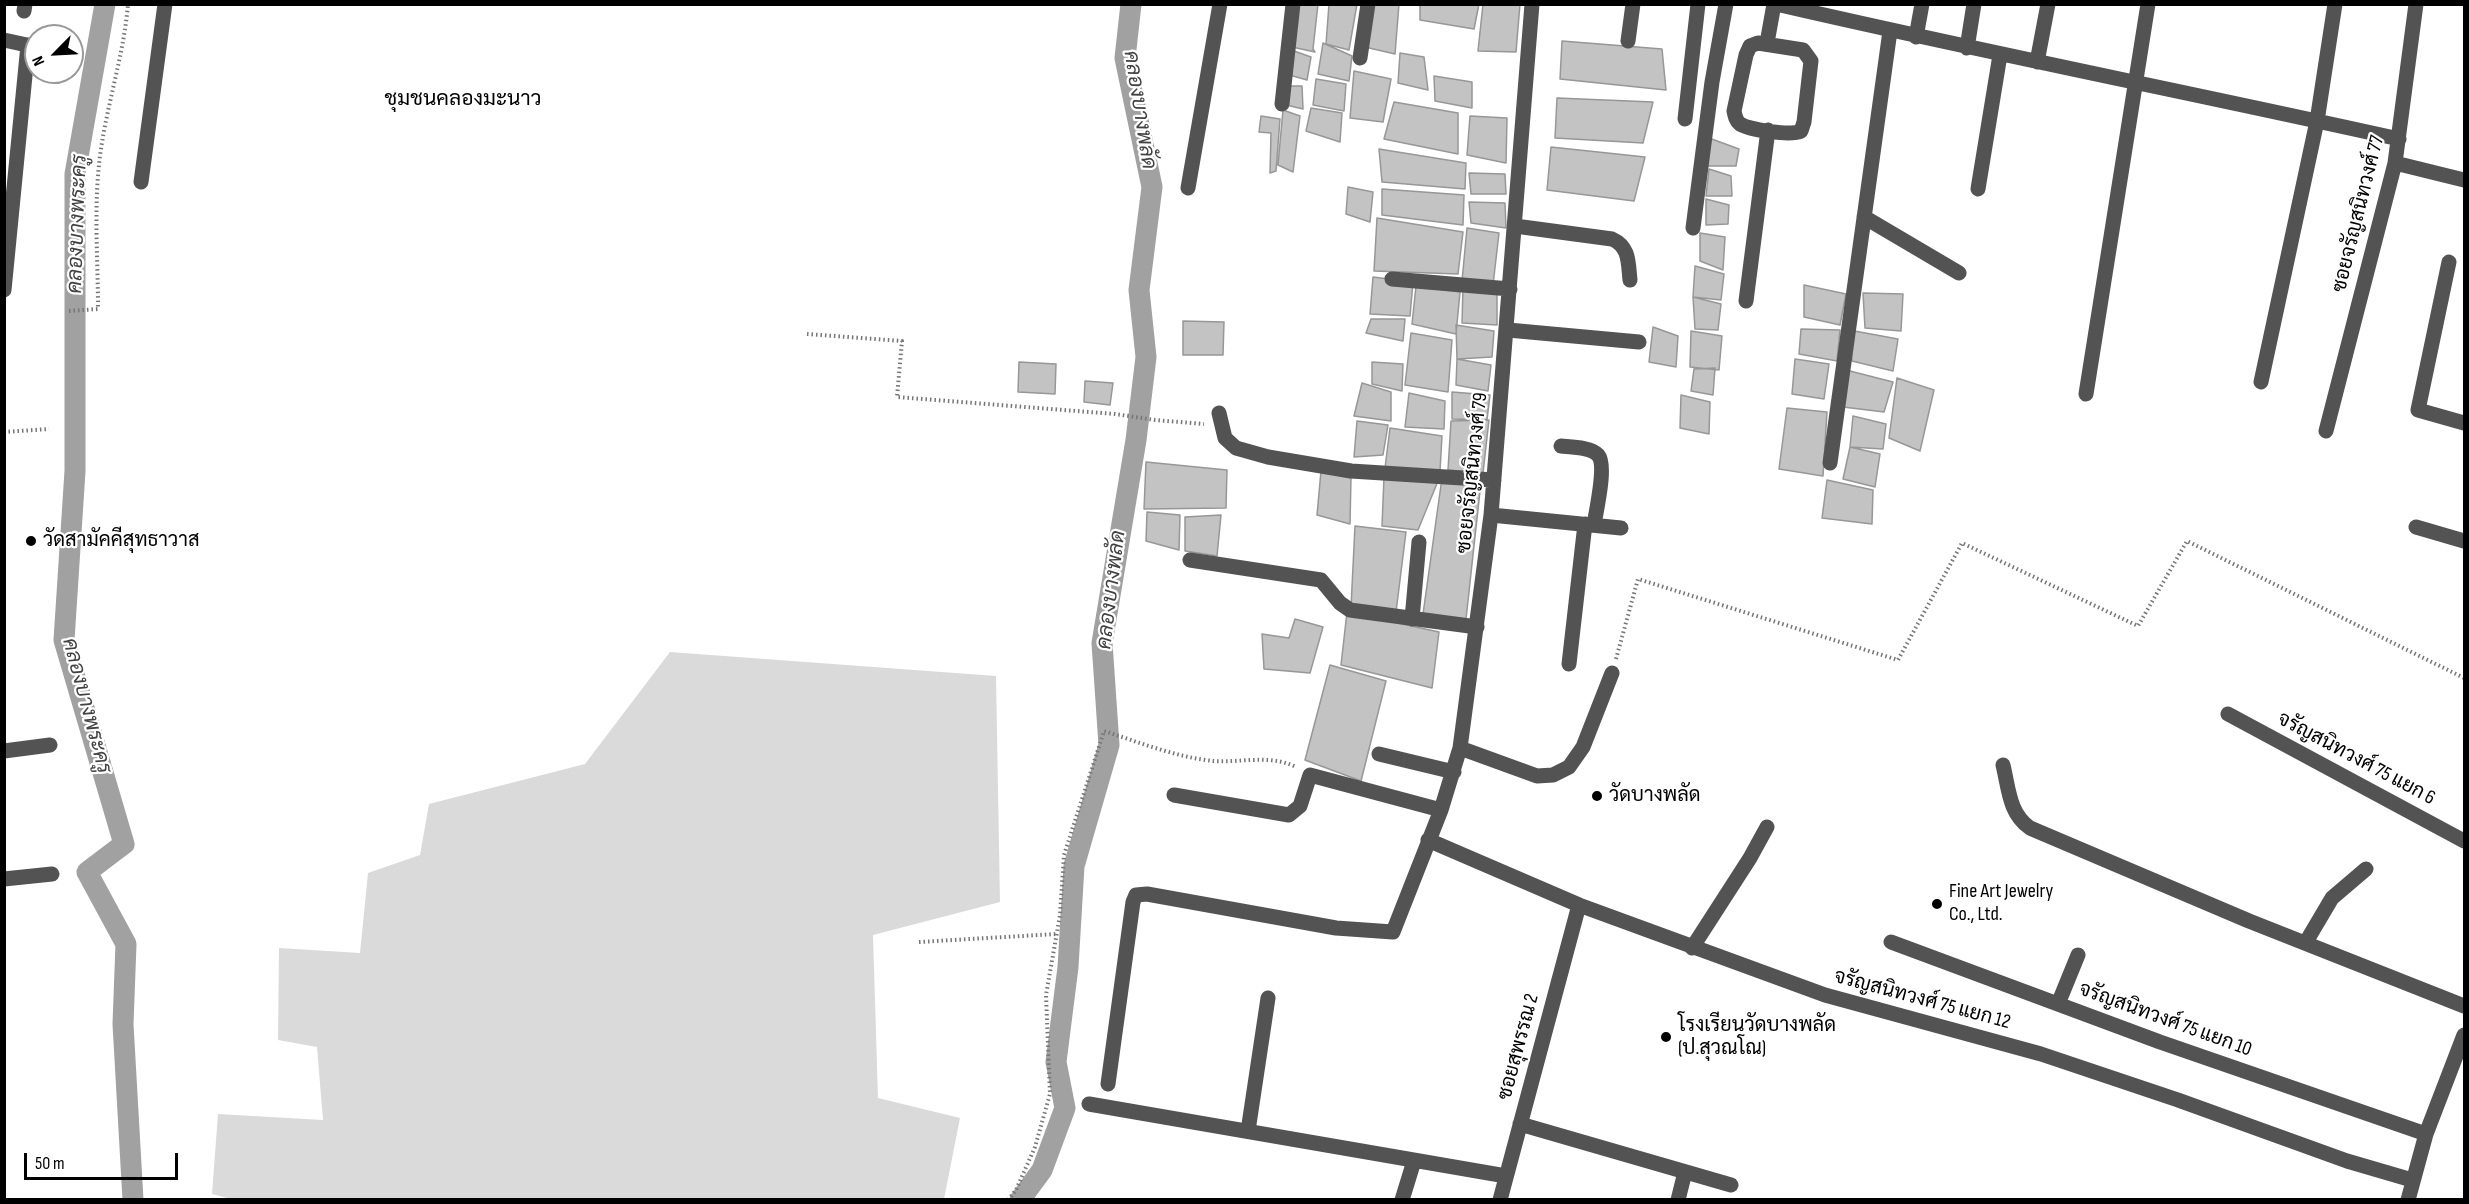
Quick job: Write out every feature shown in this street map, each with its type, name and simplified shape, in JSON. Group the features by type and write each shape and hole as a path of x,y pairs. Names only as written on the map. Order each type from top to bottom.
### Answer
{"street":[{"path":"141,182 165,4"},
{"path":"1188,188 1220,4"},
{"path":"1282,104 1293,4"},
{"path":"1360,58 1368,4"},
{"name":"ซอยจรัญสนิทวงศ์ 79","path":"1108,1084 1133,902 1136,895 1147,894 1336,927 1393,932 1441,810 1460,748 1478,627 1491,515 1508,330 1532,4"},
{"path":"1628,41 1633,4"},
{"path":"1685,119 1698,4"},
{"path":"1693,228 1712,82 1726,4"},
{"path":"1767,43 1775,4 1916,37 2137,81 2399,139"},
{"path":"1916,37 1922,4"},
{"path":"1967,48 1974,4"},
{"path":"2037,62 2048,4"},
{"path":"2086,394 2148,4"},
{"path":"2261,382 2317,121 2335,4"},
{"name":"ซอยจรัญสนิทวงศ์ 77","path":"2326,431 2395,163 2416,4"},
{"path":"1830,463 1890,31"},
{"path":"4,40 24,44"},
{"path":"1767,43 1803,50 1811,61 1801,130 1787,134 1741,124 1735,119 1734,111 1750,46 1767,43"},
{"path":"1978,189 2000,55"},
{"path":"4,290 28,84"},
{"path":"1746,301 1768,130"},
{"path":"2395,163 2464,180"},
{"path":"1864,217 1959,273"},
{"path":"1515,226 1612,239 1620,243 1628,254 1630,280"},
{"path":"2449,262 2418,410 2464,423"},
{"path":"1392,279 1510,290"},
{"path":"1508,330 1639,342"},
{"path":"1220,419 1225,438 1236,448 1268,457 1351,471 1494,480"},
{"path":"1561,446 1592,451 1599,455 1602,466 1590,525 1569,664"},
{"path":"1491,515 1621,528"},
{"path":"2416,528 2464,541"},
{"path":"1412,619 1419,542"},
{"path":"1190,560 1321,580 1340,603 1350,609 1478,627"},
{"path":"1460,748 1537,776 1553,775 1569,767 1583,747 1612,673"},
{"name":"จรัญสนิทวงศ์ 75 แยก 6","path":"2228,714 2464,841"},
{"path":"4,751 50,744"},
{"path":"1379,754 1454,772"},
{"path":"2003,765 2013,808 2019,820 2030,828 2238,916 2464,1006"},
{"path":"1174,795 1289,815 1300,806 1310,775 1441,810"},
{"path":"1692,948 1750,858 1767,827"},
{"name":"จรัญสนิทวงศ์ 75 แยก 12","path":"1428,840 1579,905 1825,995 2041,1054 2347,1161 2412,1180"},
{"path":"2306,942 2332,898 2366,869"},
{"path":"4,879 52,874"},
{"name":"ซอยสุพรรณ 2","path":"1500,1200 1579,905"},
{"name":"จรัญสนิทวงศ์ 75 แยก 10","path":"1891,942 2058,1004 2426,1134"},
{"path":"2058,1004 2078,955"},
{"path":"1248,1131 1268,998"},
{"path":"2408,1200 2426,1134 2464,1035"},
{"path":"1089,1104 1506,1176"},
{"path":"1520,1124 1731,1185"},
{"path":"1402,1200 1414,1161"},
{"path":"1678,1200 1685,1173"}],"path":[{"path":"69,311 98,309 96,223 100,148 114,87 128,4"},
{"path":"807,334 902,341 897,397 1115,414 1155,420 1220,419"},
{"path":"4,432 49,429"},
{"path":"1612,673 1638,579 1898,660 1962,543 2138,626 2187,541 2464,678"},
{"path":"1008,1200 1016,1190 1035,1147 1050,1094 1046,995 1057,934 1064,855 1104,731 1158,748 1210,760 1248,762 1264,759 1292,765 1310,775"},
{"path":"920,942 1057,934"}],"shaded area":[{"path":"670,652 996,676 1000,902 873,935 878,1098 960,1118 944,1199 235,1200 212,1194 218,1114 323,1120 317,1047 278,1040 279,948 360,953 368,873 420,855 429,804 585,764"}],"building":[{"path":"1298,4 1318,4 1313,49 1315,52 1292,47"},
{"path":"1329,4 1357,4 1349,50 1326,44"},
{"path":"1371,4 1399,4 1395,54 1365,47"},
{"path":"1420,4 1479,4 1474,29 1420,20"},
{"path":"1483,4 1520,4 1516,52 1478,51"},
{"path":"1562,41 1662,49 1666,90 1560,79"},
{"path":"1323,43 1352,56 1349,81 1318,74"},
{"path":"1294,51 1311,57 1307,80 1286,74"},
{"path":"1400,53 1424,57 1428,90 1398,83"},
{"path":"1354,71 1391,79 1383,122 1350,118"},
{"path":"1434,76 1472,82 1472,108 1435,101"},
{"path":"1316,79 1346,84 1344,111 1313,105"},
{"path":"1287,86 1302,86 1303,109 1286,105"},
{"path":"1557,98 1653,102 1643,143 1555,138"},
{"path":"1394,102 1458,113 1458,154 1384,139"},
{"path":"1311,108 1342,113 1340,142 1306,131"},
{"path":"1283,110 1300,116 1293,172 1278,165"},
{"path":"1261,116 1280,119 1276,171 1270,173 1271,133 1259,132"},
{"path":"1470,116 1507,118 1506,163 1467,155"},
{"path":"1709,138 1739,149 1736,166 1705,166"},
{"path":"1551,147 1645,157 1634,201 1547,190"},
{"path":"1379,149 1466,163 1465,189 1382,182"},
{"path":"1709,169 1731,176 1732,196 1706,196"},
{"path":"1469,173 1505,174 1506,194 1471,194"},
{"path":"1348,187 1373,192 1370,222 1346,214"},
{"path":"1382,189 1464,195 1463,225 1382,215"},
{"path":"1706,199 1729,205 1728,224 1706,225"},
{"path":"1469,202 1505,203 1506,228 1471,223"},
{"path":"1377,218 1463,232 1458,274 1374,271"},
{"path":"1467,228 1499,233 1493,285 1462,281"},
{"path":"1700,233 1725,237 1723,270 1700,261"},
{"path":"1695,266 1724,274 1721,300 1693,297"},
{"path":"1373,277 1413,282 1410,316 1370,314"},
{"path":"1804,285 1846,294 1840,325 1804,317"},
{"path":"1416,286 1460,292 1456,334 1412,324"},
{"path":"1463,287 1497,291 1497,325 1462,323"},
{"path":"1863,293 1903,294 1901,331 1865,328"},
{"path":"1693,297 1721,304 1718,330 1695,329"},
{"path":"1371,319 1405,319 1403,341 1366,333"},
{"path":"1183,321 1224,322 1223,355 1183,355"},
{"path":"1456,325 1494,331 1492,357 1457,359"},
{"path":"1653,327 1678,336 1676,367 1649,362"},
{"path":"1801,329 1840,330 1837,361 1799,354"},
{"path":"1849,330 1898,339 1893,371 1852,361"},
{"path":"1691,331 1722,336 1719,370 1690,367"},
{"path":"1411,333 1452,340 1448,392 1405,385"},
{"path":"1457,359 1491,365 1488,391 1456,385"},
{"path":"1795,359 1829,364 1824,399 1792,394"},
{"path":"1019,362 1056,364 1055,394 1018,392"},
{"path":"1372,362 1403,364 1402,391 1372,384"},
{"path":"1715,368 1713,395 1691,391 1694,369"},
{"path":"1846,370 1893,382 1884,412 1843,407"},
{"path":"1897,378 1934,390 1920,451 1889,438"},
{"path":"1085,381 1113,383 1110,405 1084,402"},
{"path":"1362,383 1391,392 1391,421 1354,416"},
{"path":"1452,392 1490,395 1487,420 1452,419"},
{"path":"1409,393 1445,401 1444,429 1405,427"},
{"path":"1681,395 1710,402 1709,434 1680,428"},
{"path":"1787,408 1827,412 1823,476 1779,469"},
{"path":"1853,416 1886,424 1883,449 1850,447"},
{"path":"1489,420 1483,473 1448,470 1451,421"},
{"path":"1357,421 1388,425 1383,455 1354,457"},
{"path":"1390,428 1442,436 1440,471 1385,468"},
{"path":"1850,447 1880,454 1875,487 1843,479"},
{"path":"1146,462 1227,470 1226,508 1144,509"},
{"path":"1321,471 1351,478 1350,524 1317,515"},
{"path":"1384,477 1438,481 1418,530 1382,526"},
{"path":"1442,478 1481,482 1466,619 1423,614"},
{"path":"1827,480 1873,490 1872,524 1822,518"},
{"path":"1147,512 1180,515 1179,550 1146,541"},
{"path":"1221,515 1217,556 1185,551 1185,517"},
{"path":"1355,526 1406,532 1396,612 1351,607"},
{"path":"1347,612 1439,632 1432,688 1341,665"},
{"path":"1295,619 1323,627 1310,673 1264,669 1262,634 1289,638"},
{"path":"1330,665 1386,681 1361,781 1305,760"}],"waterway":[{"name":"คลองบางพระครู","path":"105,4 75,174 75,471 64,640 124,844 87,872 126,944 123,1024 133,1200"},
{"name":"คลองบางพลัด","path":"1020,1200 1042,1170 1065,1108 1056,1062 1068,967 1074,866 1109,745 1102,643 1136,440 1146,357 1139,290 1152,187 1125,58 1131,4"}],"place":[{"name":"วัดสามัคคีสุทธาวาส","path":"31,541"},
{"name":"วัดบางพลัด","path":"1597,796"},
{"name":"Fine Art Jewelry Co., Ltd.","path":"1937,904"},
{"name":"โรงเรียนวัดบางพลัด (ป.สุวณโณ)","path":"1666,1037"}],"district":[{"name":"ชุมชนคลองมะนาว","path":"463,100"}]}
